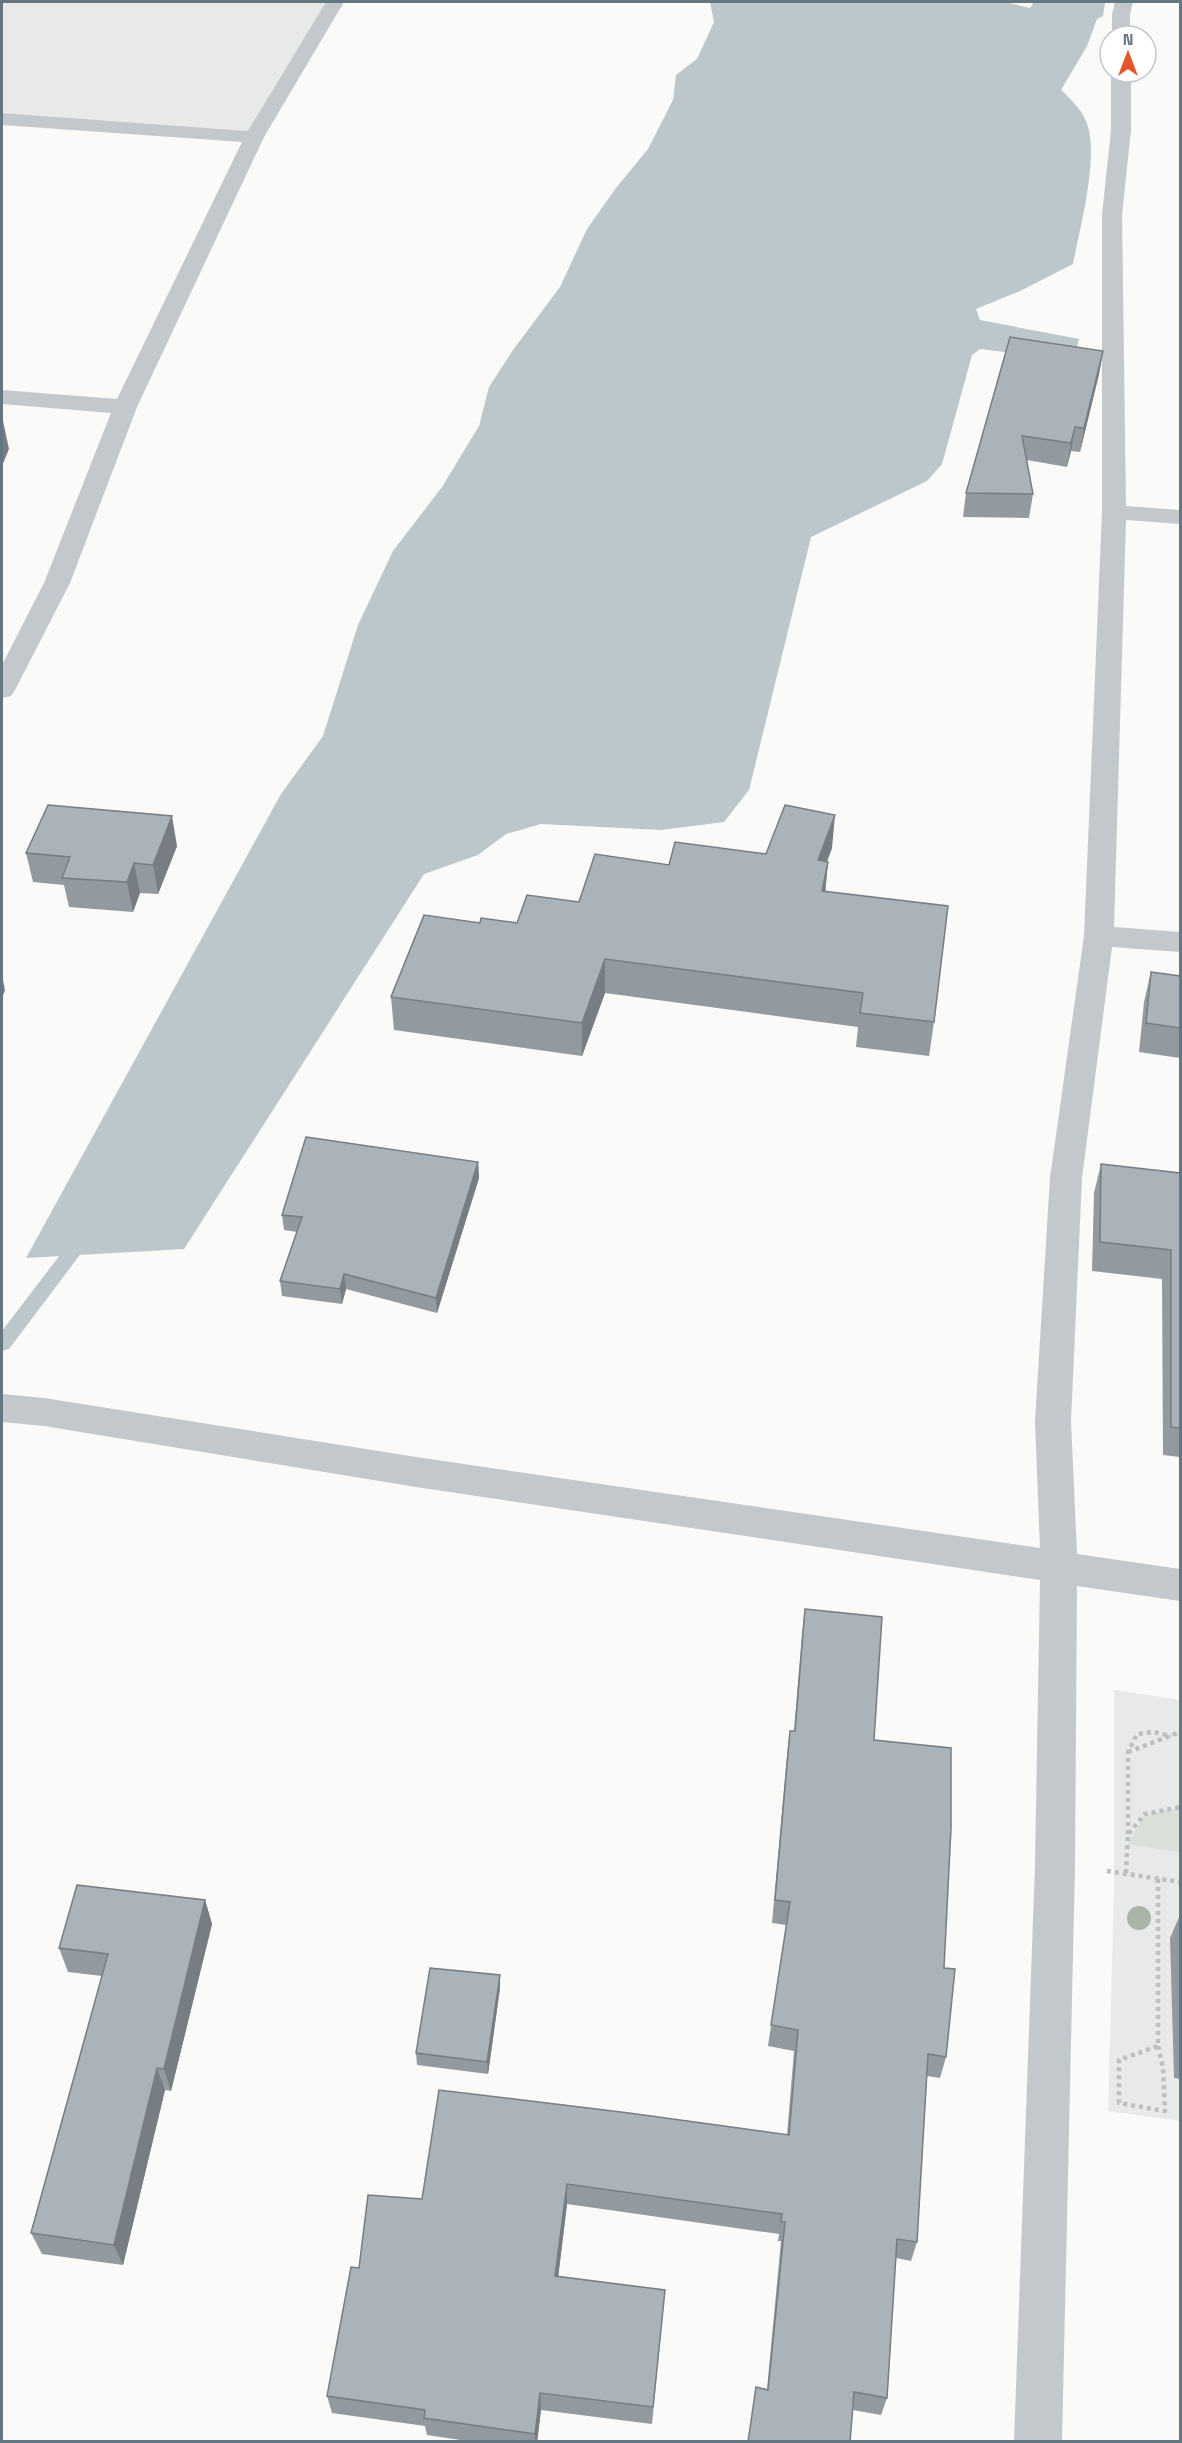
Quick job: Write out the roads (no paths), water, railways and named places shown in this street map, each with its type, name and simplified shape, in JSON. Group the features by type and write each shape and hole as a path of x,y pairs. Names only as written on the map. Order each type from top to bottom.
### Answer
{"street":[{"path":"2,690 57,583 125,407 254,137 335,2"},
{"path":"1121,24 1124,2"},
{"path":"1038,2442 1055,1865 1059,1567 1053,1421 1066,1178 1099,936 1114,512 1112,215 1120,130 1121,84"},
{"path":"2,119 254,137"},
{"path":"2,397 125,407"},
{"path":"1114,512 1180,517"},
{"path":"1099,936 1180,942"},
{"path":"2,1408 44,1412 427,1474 1180,1585"}],"waterway":[{"path":"2,1344 85,1235"}]}
